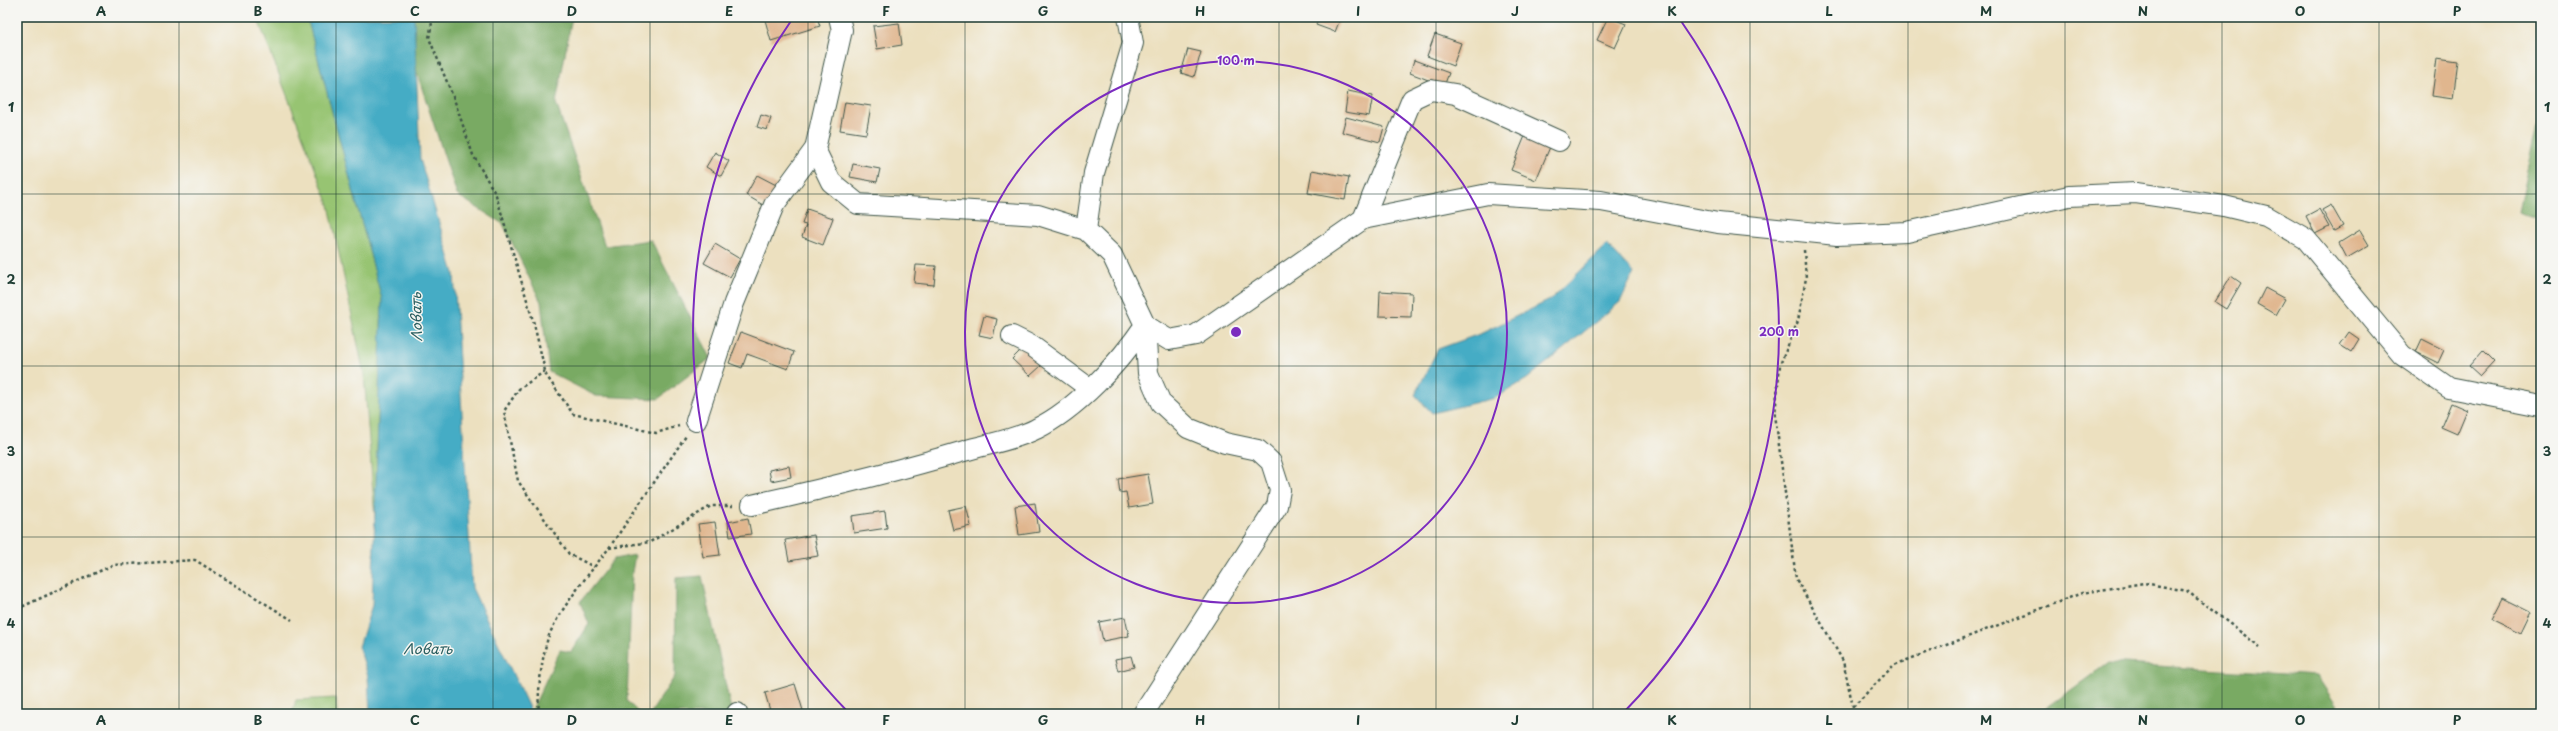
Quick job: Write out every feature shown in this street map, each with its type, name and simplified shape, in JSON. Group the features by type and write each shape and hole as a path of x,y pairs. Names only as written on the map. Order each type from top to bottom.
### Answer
{"street":[{"path":"696,421 734,303 774,205 815,149 842,30 838,17"},
{"path":"1086,230 1094,173 1133,43 1128,17"},
{"path":"1364,219 1412,99 1431,90 1455,94 1559,141"},
{"path":"815,149 831,182 858,204 1038,215 1086,230 1112,256 1145,324 1148,373 1161,403 1188,428 1225,443 1258,450 1271,462 1280,490 1277,506 1249,552 1143,714"},
{"path":"1145,324 1169,340 1196,335 1364,219 1488,194 1601,201 1718,223 1837,235 1907,232 2069,196 2136,193 2224,206 2266,216 2306,239 2402,355 2449,388 2541,406"},
{"path":"752,505 882,476 1036,429 1065,410 1089,388 1129,348 1145,324"},
{"path":"1012,336 1032,346 1089,388"}],"path":[{"path":"433,17 429,38 454,99 473,155 496,195 534,324 545,371 573,414 656,433 696,421"},
{"path":"1803,231 1806,278 1798,321 1780,365 1775,414 1796,579 1843,660 1853,707"},
{"path":"545,371 519,389 504,411 518,481 569,554 594,567"},
{"path":"539,714 538,698 548,638 576,590 609,548 652,482 696,421"},
{"path":"609,548 650,542 712,506 752,505"},
{"path":"17,609 114,565 195,560 292,620"},
{"path":"1849,714 1853,707 1894,664 2082,593 2144,583 2187,591 2260,647"}],"green space":[{"path":"257,17 307,17 382,299 375,519 364,374 329,205"},
{"path":"414,17 572,17 556,103 605,246 651,240 711,358 658,399 596,396 549,372 541,302 503,224 457,195 416,70"},
{"path":"2541,109 2541,222 2519,212"},
{"path":"635,555 632,572 627,701 640,714 532,714 531,712 560,650 571,652 589,624 580,602 614,559"},
{"path":"702,576 732,714 650,714 675,676 676,578"},
{"path":"2108,663 2317,676 2342,714 2038,714"},
{"path":"336,698 337,714 292,714 296,700"}],"water":[{"name":"Ловать","path":"307,17 414,17 420,159 454,273 472,588 532,714 370,714 368,676 359,647 372,605 382,299"},
{"path":"1607,245 1634,273 1620,302 1527,379 1495,398 1432,413 1415,395 1438,349 1482,333 1550,300"}],"building":[{"path":"774,17 817,17 820,26 771,41 765,20"},
{"path":"1319,17 1341,17 1335,32 1316,25"},
{"path":"1608,17 1626,24 1615,48 1597,40"},
{"path":"899,23 902,45 877,49 873,26"},
{"path":"1435,34 1461,43 1453,66 1427,56"},
{"path":"1188,49 1201,52 1194,77 1181,73"},
{"path":"2437,58 2458,61 2453,99 2432,96"},
{"path":"1414,60 1449,73 1444,86 1410,73"},
{"path":"1348,91 1373,96 1369,116 1345,112"},
{"path":"845,102 871,106 866,134 840,130"},
{"path":"761,115 771,118 767,130 757,127"},
{"path":"1346,117 1384,127 1380,142 1342,132"},
{"path":"1525,136 1550,147 1536,180 1511,170"},
{"path":"715,152 729,161 721,176 706,167"},
{"path":"853,164 880,169 877,182 850,177"},
{"path":"1312,170 1349,177 1345,200 1308,193"},
{"path":"757,175 780,187 768,208 746,195"},
{"path":"2331,205 2343,226 2334,231 2322,210"},
{"path":"807,209 833,218 823,245 802,237 806,225 802,224"},
{"path":"2319,209 2329,227 2315,234 2306,216"},
{"path":"2360,230 2369,245 2347,258 2339,243"},
{"path":"715,244 740,259 730,277 704,263"},
{"path":"916,265 936,266 934,285 914,283"},
{"path":"2231,276 2241,283 2226,309 2215,302"},
{"path":"2265,288 2285,299 2276,315 2257,304"},
{"path":"1380,291 1412,293 1411,317 1379,316"},
{"path":"984,316 997,319 993,338 979,335"},
{"path":"741,332 794,352 788,369 747,354 742,368 729,363"},
{"path":"2349,332 2359,339 2351,352 2340,345"},
{"path":"2422,339 2444,350 2438,363 2416,352"},
{"path":"1023,348 1041,366 1030,376 1012,359"},
{"path":"2483,350 2494,361 2480,376 2469,366"},
{"path":"2451,403 2467,410 2457,434 2441,427"},
{"path":"789,466 791,477 771,481 769,470"},
{"path":"1148,474 1153,504 1129,508 1126,492 1120,493 1118,479"},
{"path":"1035,503 1039,532 1019,535 1015,506"},
{"path":"966,506 971,526 953,530 948,510"},
{"path":"885,511 887,528 854,533 852,516"},
{"path":"748,518 751,534 730,537 728,522"},
{"path":"715,522 720,555 703,557 698,524"},
{"path":"814,535 818,556 789,561 785,540"},
{"path":"2502,598 2530,612 2520,633 2491,619"},
{"path":"1125,617 1129,636 1103,641 1099,622"},
{"path":"1131,656 1134,667 1118,671 1115,659"},
{"path":"795,684 804,714 771,714 765,693"}]}
